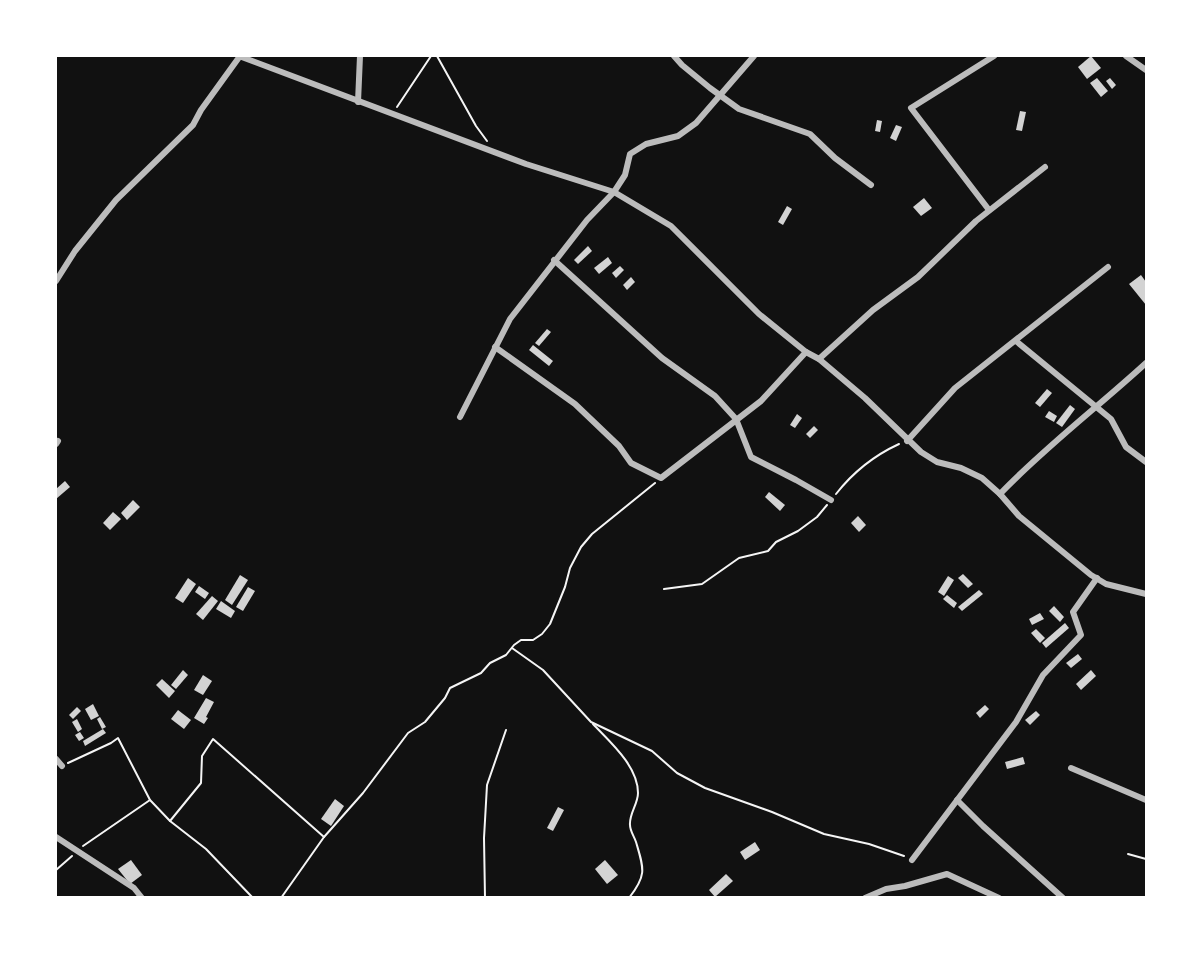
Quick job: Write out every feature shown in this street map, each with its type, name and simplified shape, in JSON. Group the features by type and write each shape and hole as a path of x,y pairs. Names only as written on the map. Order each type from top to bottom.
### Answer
{"street":[{"path":"56,281 75,251 116,200 193,125 239,56 497,153 615,192 670,226 759,314 806,352 819,359 865,398 908,441 937,462 962,468 982,478 1000,494 1018,516 1106,584 1146,594"},
{"path":"358,102 360,56"},
{"path":"674,56 720,95 747,113 810,134 835,158 871,185"},
{"path":"460,417 510,319 586,220 615,192 625,175 630,154 646,144 678,136 696,123 754,56"},
{"path":"989,210 911,108 994,56"},
{"path":"1126,56 1146,70"},
{"path":"819,359 873,310 918,276 989,210 1045,167"},
{"path":"554,260 662,358 715,396 736,419 751,457 831,500"},
{"path":"908,441 955,388 1108,267"},
{"path":"1016,341 1111,419 1126,447 1146,462"},
{"path":"495,347 575,404 620,446 631,463 662,478 761,401 806,352"},
{"path":"1000,494 1031,462 1098,407 1146,363"},
{"path":"912,860 1016,722 1043,675 1081,635 1073,612 1097,578"},
{"path":"56,759 62,766"},
{"path":"1071,768 1146,800"},
{"path":"957,800 1063,897"},
{"path":"56,837 134,888 142,897"},
{"path":"865,897 886,889 948,874 999,897"}],"path":[{"path":"393,115 421,68 432,56"},
{"path":"437,56 476,126 497,153"},
{"path":"664,589 702,584 739,558 768,551 776,542 798,531 817,517 862,465 877,455 908,441"},
{"path":"281,897 324,837 363,793 408,733 425,722 445,699 450,688 481,673 490,663 506,655 521,640 537,638 550,624 575,557 592,534 662,478"},
{"path":"512,648 543,670 625,760 633,773 638,794 630,824 644,873 641,883 629,897"},
{"path":"591,722 652,751 677,773 705,788 824,834 869,844 912,860"},
{"path":"485,897 484,838 487,785 506,730"},
{"path":"62,766 118,738 150,800 170,821 206,849 253,897"},
{"path":"170,821 201,783 202,756 213,739 324,837"},
{"path":"56,870 77,851 150,800"},
{"path":"1128,854 1146,859"}],"building":[{"path":"1091,56 1101,68 1087,79 1078,67"},
{"path":"1097,78 1108,91 1101,97 1090,83"},
{"path":"1110,78 1116,85 1112,89 1106,81"},
{"path":"1020,111 1026,112 1022,131 1016,130"},
{"path":"877,120 882,121 880,132 875,131"},
{"path":"896,125 902,127 896,141 890,138"},
{"path":"924,198 932,208 921,216 913,207"},
{"path":"787,206 792,209 783,225 778,222"},
{"path":"588,246 592,251 578,264 574,260"},
{"path":"608,257 612,263 599,274 594,268"},
{"path":"620,266 624,270 616,278 612,273"},
{"path":"1141,275 1146,282 1146,305 1129,284"},
{"path":"631,277 635,282 627,290 623,285"},
{"path":"547,329 551,332 539,346 535,343"},
{"path":"533,345 553,361 549,366 529,350"},
{"path":"1047,389 1052,393 1040,407 1035,403"},
{"path":"1070,405 1075,409 1062,427 1056,423"},
{"path":"1049,411 1057,416 1054,422 1045,417"},
{"path":"797,414 802,418 795,428 790,425"},
{"path":"814,426 818,430 810,438 806,434"},
{"path":"65,481 70,487 56,499 56,489"},
{"path":"769,492 785,505 780,511 765,497"},
{"path":"133,500 140,507 127,520 121,513"},
{"path":"113,512 121,519 110,530 103,523"},
{"path":"858,516 866,525 859,532 851,523"},
{"path":"963,574 973,584 968,588 958,578"},
{"path":"240,575 248,580 232,605 225,600"},
{"path":"948,576 954,580 944,596 938,592"},
{"path":"188,578 196,584 183,603 175,598"},
{"path":"199,586 209,593 205,599 195,592"},
{"path":"248,587 255,591 243,611 236,607"},
{"path":"979,590 983,594 962,611 958,607"},
{"path":"947,595 957,603 954,608 943,599"},
{"path":"212,596 218,601 203,620 196,614"},
{"path":"221,601 235,611 231,618 216,609"},
{"path":"1054,606 1064,617 1060,622 1049,611"},
{"path":"1040,613 1044,619 1032,625 1029,619"},
{"path":"1065,623 1069,628 1046,648 1042,643"},
{"path":"1036,629 1045,638 1040,643 1031,633"},
{"path":"1078,654 1082,659 1071,668 1066,663"},
{"path":"183,670 188,675 176,689 171,685"},
{"path":"1091,670 1096,676 1081,690 1076,684"},
{"path":"203,675 212,681 203,695 194,690"},
{"path":"162,679 175,691 169,698 156,685"},
{"path":"206,698 214,702 204,724 194,718"},
{"path":"93,704 99,716 91,720 85,709"},
{"path":"985,705 989,709 980,718 976,713"},
{"path":"77,707 81,711 73,719 69,715"},
{"path":"178,710 191,720 184,729 171,719"},
{"path":"1036,711 1040,715 1030,725 1025,720"},
{"path":"100,717 106,727 102,729 97,719"},
{"path":"77,719 82,729 78,732 72,722"},
{"path":"103,729 106,733 85,746 83,741"},
{"path":"80,732 84,738 79,741 75,735"},
{"path":"1023,757 1025,764 1007,769 1005,762"},
{"path":"335,799 344,806 331,826 321,819"},
{"path":"558,807 564,810 553,831 547,828"},
{"path":"755,842 760,850 745,860 740,852"},
{"path":"131,860 142,875 130,884 118,869"},
{"path":"605,860 618,875 607,884 595,869"},
{"path":"726,874 733,881 715,897 709,890"}]}
